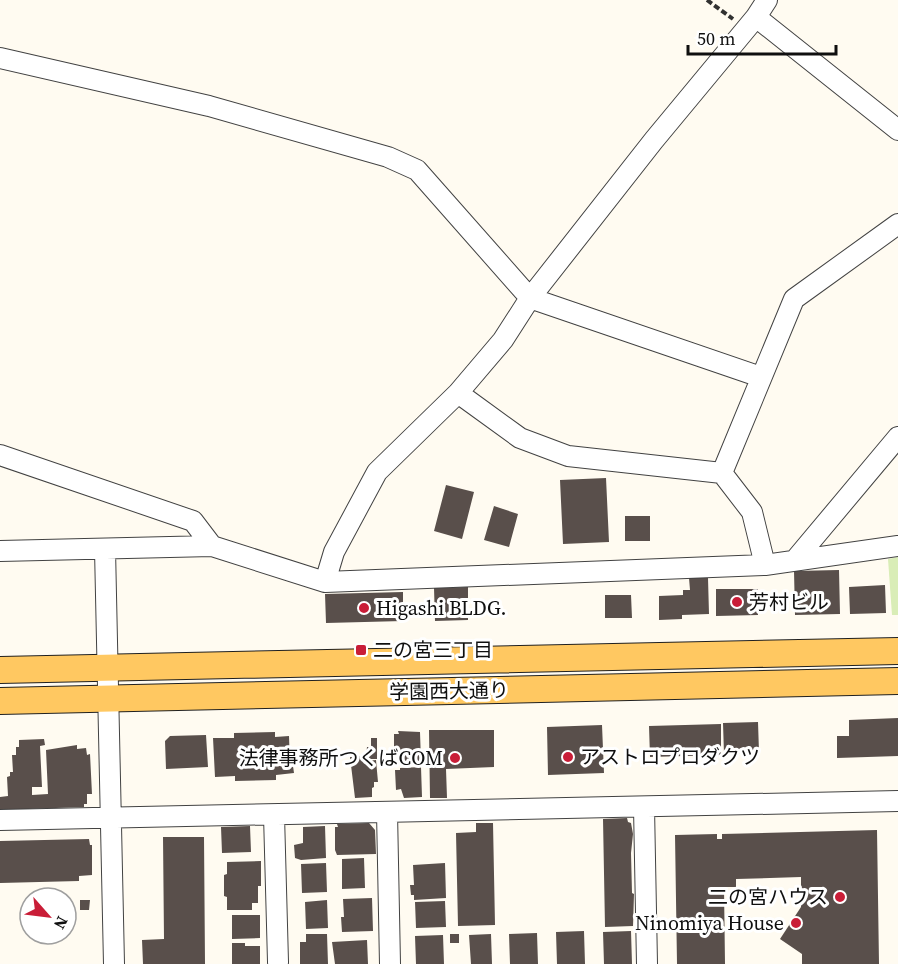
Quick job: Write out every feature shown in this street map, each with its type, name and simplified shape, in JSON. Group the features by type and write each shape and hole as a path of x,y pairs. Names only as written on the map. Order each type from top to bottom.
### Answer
{"main road":[{"name":"学園西大通り","path":"0,670 898,651"},
{"name":"学園西大通り","path":"0,701 898,681"}],"street":[{"path":"325,582 334,552 377,472 458,393 503,340 530,298 767,0"},
{"path":"751,23 898,130"},
{"path":"0,58 209,106 398,161 417,170 530,298 761,377"},
{"path":"722,472 794,299 898,224"},
{"path":"458,393 520,438 568,456 722,472 752,512 765,565"},
{"path":"795,560 898,437"},
{"path":"0,455 193,521 212,546"},
{"path":"0,551 212,546 325,582 765,565 898,546"},
{"path":"105,549 114,964"},
{"path":"0,820 898,801 898,815"},
{"path":"644,807 647,964"},
{"path":"387,812 390,964"},
{"path":"274,815 278,962"}],"path":[{"path":"706,0 751,23"}],"green space":[{"path":"898,557 898,615 892,615 888,559"}],"building":[{"path":"606,478 609,542 563,544 560,480"},
{"path":"446,485 474,492 462,539 434,531"},
{"path":"494,506 518,514 509,547 484,540"},
{"path":"625,516 650,516 650,541 625,541"},
{"path":"839,570 840,614 795,615 794,571"},
{"path":"689,578 708,578 709,614 682,615 682,619 659,620 659,596 683,595 683,590 690,590"},
{"path":"885,585 886,613 850,614 849,587"},
{"path":"468,587 468,620 435,621 434,588"},
{"name":"芳村ビル","path":"716,589 758,589 758,615 716,616"},
{"name":"Higashi BLDG.","path":"403,592 403,621 326,623 325,594"},
{"path":"605,595 631,595 632,618 605,618"},
{"path":"898,718 898,756 837,758 837,736 849,736 849,720"},
{"path":"758,722 759,752 752,753 752,757 746,757 746,753 724,754 723,723"},
{"path":"721,724 721,755 650,757 649,726"},
{"path":"602,725 604,773 548,775 547,727"},
{"path":"429,730 494,730 494,767 446,769 447,798 430,798"},
{"path":"398,731 420,732 421,762 402,762 399,753 394,753 394,734 399,734"},
{"path":"275,732 275,737 289,736 290,765 293,766 294,773 276,775 276,780 235,781 235,776 215,777 213,738 234,738 234,733"},
{"path":"206,735 208,767 166,769 165,741 170,736"},
{"path":"371,738 377,738 377,759 366,759 366,761 376,760 378,782 374,782 372,797 355,798 350,757 366,756 367,747 371,747"},
{"path":"44,739 45,745 40,746 42,787 32,787 32,795 48,794 46,750 77,745 77,749 86,748 87,755 90,754 92,794 87,794 87,804 84,804 84,807 0,810 0,797 8,796 7,777 10,776 10,772 13,772 12,755 16,755 19,740"},
{"path":"421,767 422,797 404,798 401,789 396,790 395,770"},
{"path":"627,818 631,823 633,834 631,853 632,893 634,894 633,926 605,927 603,819"},
{"path":"369,823 375,830 376,854 337,855 335,827 338,827 337,824"},
{"path":"476,823 493,823 495,925 458,926 456,833 476,832"},
{"path":"250,826 251,852 222,853 221,827"},
{"path":"325,826 326,858 301,860 295,858 294,845 303,843 303,827"},
{"name":"二の宮ハウス","path":"877,830 879,964 802,964 802,954 780,939 801,907 801,877 736,879 736,887 724,887 725,964 677,964 675,835 717,834 717,839 722,839 722,834"},
{"path":"163,837 204,837 205,964 143,964 142,940 164,939"},
{"path":"89,839 92,845 92,875 79,876 79,881 0,883 0,841"},
{"path":"364,858 365,888 342,889 342,859"},
{"path":"261,861 258,903 252,903 252,910 227,910 224,875 227,874 227,862"},
{"path":"326,863 327,892 302,893 301,864"},
{"path":"445,863 446,898 414,900 410,885 414,885 413,865"},
{"path":"372,898 373,931 342,932 343,899"},
{"path":"80,900 90,900 89,910 80,910"},
{"path":"327,900 328,928 306,929 305,902"},
{"path":"445,901 446,927 416,928 415,902"},
{"path":"232,915 260,915 260,938 232,939"},
{"path":"584,931 585,964 557,964 556,932"},
{"path":"631,931 632,964 604,964 603,932"},
{"path":"537,933 538,964 510,964 509,934"},
{"path":"306,934 327,934 328,964 300,964 300,942 306,942"},
{"path":"450,934 459,934 459,943 450,943"},
{"path":"491,934 492,964 471,964 469,935"},
{"path":"443,935 444,964 416,964 415,936"},
{"path":"367,940 368,964 335,964 332,942"},
{"path":"232,943 260,946 260,964 232,964"}],"place":[{"name":"芳村ビル","path":"737,602"},
{"name":"Higashi BLDG.","path":"364,608"},
{"name":"二の宮三丁目","path":"361,650"},
{"name":"アストロプロダクツ","path":"568,757"},
{"name":"法律事務所つくばCOM","path":"455,758"},
{"name":"二の宮ハウス","path":"840,897"},
{"name":"Ninomiya House","path":"796,923"}]}
